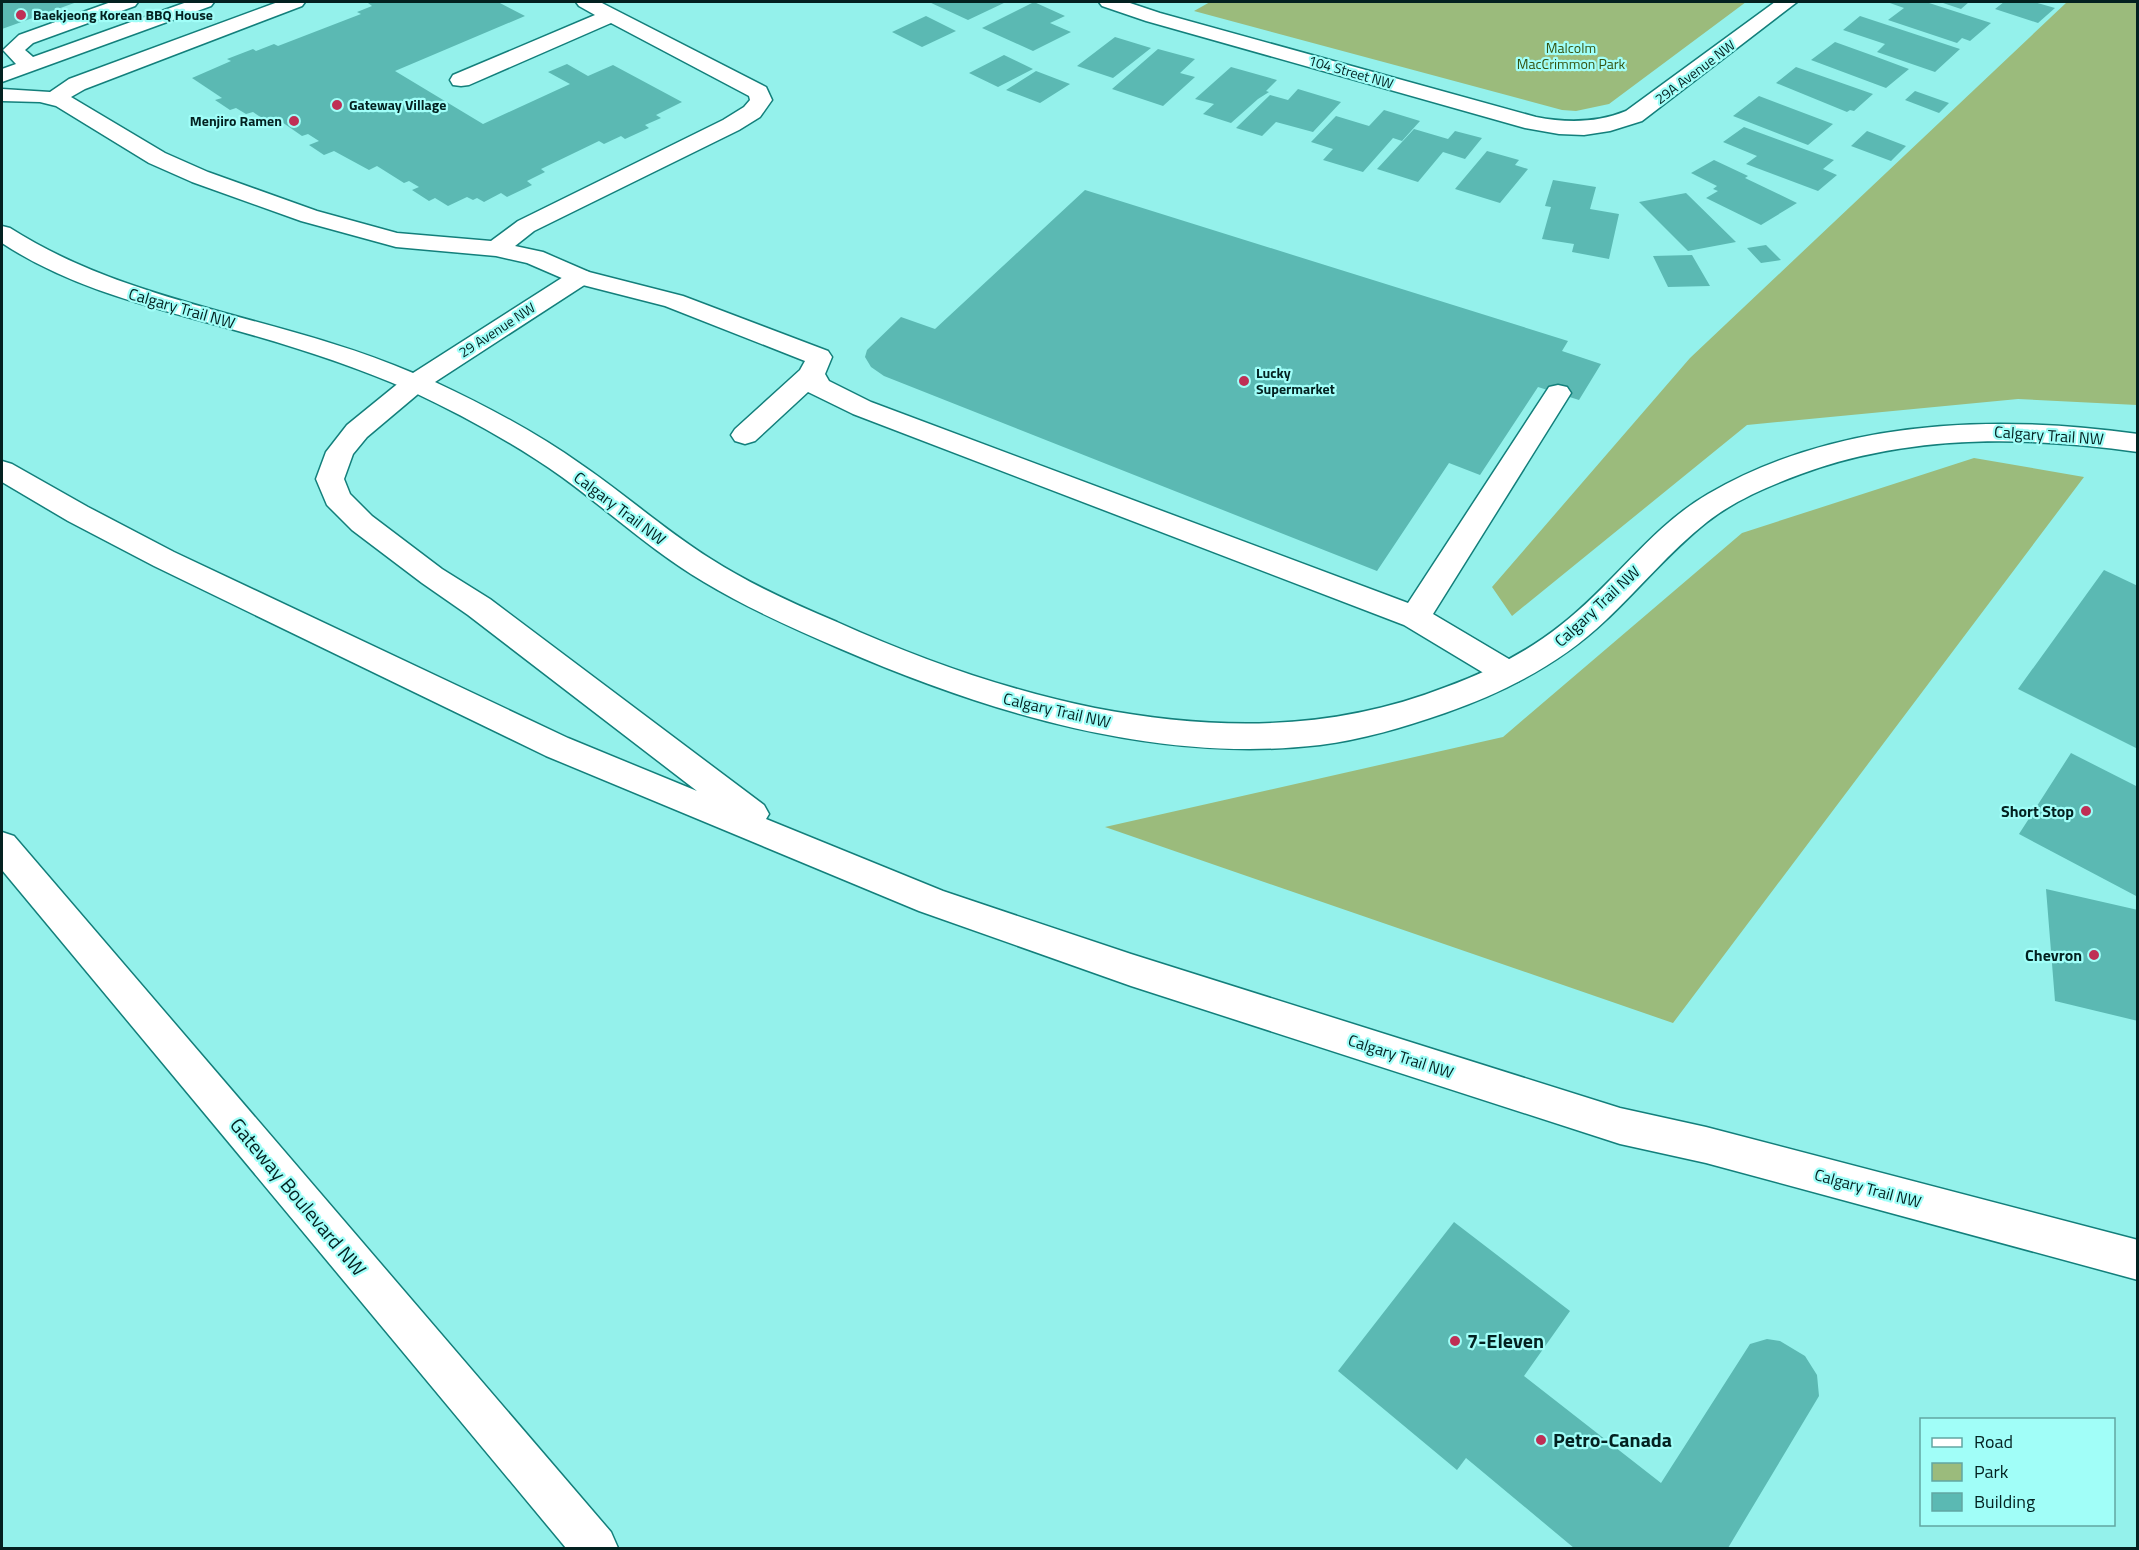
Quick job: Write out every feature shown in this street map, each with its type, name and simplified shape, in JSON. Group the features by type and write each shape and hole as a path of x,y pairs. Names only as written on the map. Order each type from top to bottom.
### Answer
{"main road":[{"path":"30,66 13,50 26,39 128,2"},
{"path":"150,2 171,14"},
{"path":"2,76 204,2"},
{"path":"53,99 77,84 295,2"},
{"path":"496,249 526,226 731,125 752,112 760,100 758,92 586,2"},
{"name":"104 Street NW","path":"1109,2 1153,17 1533,123 1552,127 1595,128"},
{"name":"29A Avenue NW","path":"1595,128 1619,123 1650,106 1786,2"},
{"path":"461,80 610,16"},
{"path":"2,95 40,96 63,101 118,137 157,158 200,177 286,208 396,240 496,249 534,256 580,277 674,301 819,357 812,374 745,435"},
{"name":"Calgary Trail NW","path":"2,233 24,249 87,279 174,307 302,342 415,383 490,420 547,454 590,484 651,533 713,574 781,610 844,638 976,690 1043,709 1147,730 1227,736 1310,734 1386,720 1439,703 1530,663 1591,617 1654,552 1700,513 1727,495 1810,459 1858,447 1924,435 2011,430 2061,433 2138,443"},
{"name":"29 Avenue NW","path":"580,277 415,383 357,431 340,452 330,479 338,498 362,523 432,576 489,614 790,843"},
{"path":"812,374 818,386 862,408 1415,617 1508,673"},
{"path":"1415,617 1558,393"},
{"name":"Calgary Trail NW","path":"2,470 78,514 164,559 557,747 931,901 1120,966 1620,1126 1706,1145 2138,1260"},
{"name":"Gateway Boulevard NW","path":"2,846 595,1548"}],"green space":[{"name":"Malcolm MacCrimmon Park","path":"1210,2 1746,2 1609,104 1576,111 1562,110 1194,11"},
{"path":"2067,2 2137,2 2137,405 2018,399 1747,425 1512,616 1492,587 1690,358"},
{"path":"1974,458 2084,477 1673,1023 1105,827 1503,737 1742,533"}],"building":[{"name":"Baekjeong Korean BBQ House","path":"2,2 77,2 2,29"},
{"name":"Gateway Village","path":"498,2 525,16 395,71 483,124 570,84 548,72 567,64 588,76 613,65 682,102 656,115 661,118 645,125 649,128 625,139 621,136 604,144 599,141 541,169 545,172 527,181 532,185 507,197 501,193 484,202 477,198 473,200 467,197 448,206 435,198 429,201 412,190 419,187 409,181 404,183 377,166 369,170 334,151 324,155 309,145 319,141 308,134 302,136 279,120 271,124 253,112 246,114 236,108 230,110 215,100 222,98 192,78 231,61 227,59 253,49 256,51 274,44 278,46 361,14 357,12 372,6 368,3"},
{"path":"929,2 1006,2 968,20"},
{"path":"1034,2 1065,16 1050,23 1071,32 1033,51 982,28"},
{"path":"1887,2 1926,2 1991,23 1970,41 1962,38 1957,43 1888,20 1904,8"},
{"path":"1940,2 1969,2 1961,9"},
{"path":"2004,2 2034,2 2055,8 2038,23 1995,9"},
{"path":"926,16 956,31 922,47 892,32"},
{"path":"1860,16 1960,49 1935,72 1877,52 1885,44 1843,30"},
{"path":"1115,37 1151,48 1113,78 1077,66"},
{"path":"1835,42 1909,69 1886,88 1811,60"},
{"path":"1158,49 1195,59 1180,73 1195,77 1163,106 1112,89"},
{"path":"1004,55 1033,69 998,87 969,73"},
{"path":"1231,67 1277,80 1266,91 1269,92 1231,123 1203,114 1214,104 1195,99"},
{"path":"1796,67 1873,94 1854,111 1847,112 1776,83"},
{"path":"1036,71 1070,84 1040,103 1006,90"},
{"path":"1298,89 1341,102 1313,132 1276,122 1262,136 1236,128 1270,95 1288,100"},
{"path":"1915,91 1949,103 1939,113 1905,100"},
{"path":"1759,96 1833,124 1808,145 1733,116"},
{"path":"1384,110 1420,121 1402,141 1393,138 1363,172 1323,160 1333,149 1311,142 1336,116 1369,126"},
{"path":"1744,127 1834,160 1823,169 1837,175 1818,191 1746,164 1757,156 1723,142"},
{"path":"1414,129 1448,139 1455,131 1482,138 1465,159 1443,152 1418,182 1377,169"},
{"path":"1867,131 1906,146 1891,161 1851,146"},
{"path":"1487,151 1519,160 1515,165 1528,169 1500,203 1455,189"},
{"path":"1714,160 1797,203 1761,225 1706,198 1718,191 1713,189 1717,186 1691,173"},
{"path":"1553,180 1596,187 1590,209 1619,214 1609,259 1572,252 1574,244 1542,239 1551,207 1545,206"},
{"name":"Lucky Supermarket","path":"1085,190 1568,341 1562,351 1601,364 1579,400 1538,387 1480,475 1449,463 1377,571 884,376 871,367 865,357 867,350 901,317 935,329"},
{"path":"1686,193 1736,242 1688,251 1639,202"},
{"path":"1766,245 1781,260 1761,263 1747,248"},
{"path":"1692,255 1710,286 1668,287 1653,256"},
{"path":"2104,570 2138,586 2138,749 2018,689"},
{"name":"Short Stop","path":"2071,753 2138,787 2138,897 2019,834"},
{"name":"Chevron","path":"2046,889 2138,910 2138,1021 2055,1001"},
{"path":"1454,1222 1570,1311 1524,1376 1661,1483 1750,1344 1767,1339 1780,1341 1805,1356 1817,1375 1819,1396 1728,1548 1574,1548 1466,1458 1457,1470 1338,1371"}],"place":[{"name":"Baekjeong Korean BBQ House","path":"21,15"},
{"name":"Gateway Village","path":"337,105"},
{"name":"Menjiro Ramen","path":"294,121"},
{"name":"Lucky Supermarket","path":"1244,381"},
{"name":"Short Stop","path":"2086,811"},
{"name":"Chevron","path":"2094,955"},
{"name":"7-Eleven","path":"1455,1341"},
{"name":"Petro-Canada","path":"1541,1440"}]}
